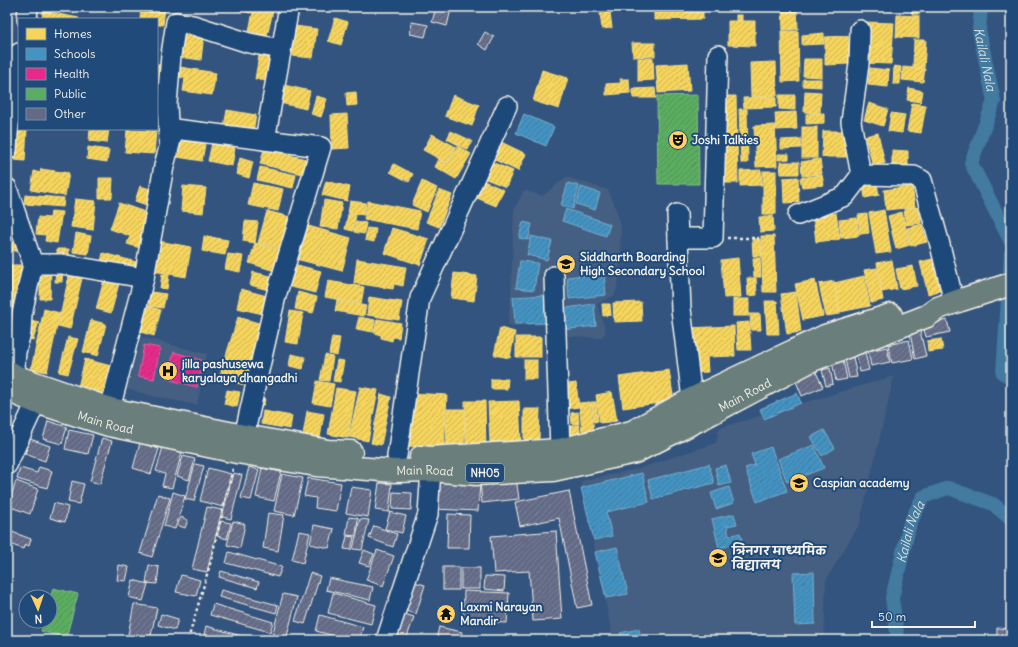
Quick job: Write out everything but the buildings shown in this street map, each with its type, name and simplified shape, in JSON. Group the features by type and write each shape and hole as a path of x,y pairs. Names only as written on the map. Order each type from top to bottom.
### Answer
{"main road":[{"name":"NH05","path":"951,303 1011,284"},
{"name":"Main Road","path":"39,394 110,409 316,465 394,471 430,464 560,450 632,432 692,399 825,336 925,305 951,303"},
{"name":"Main Road","path":"12,383 109,425 240,444 397,456 476,474 553,470 635,452 810,361 927,316 951,303"}],"street":[{"path":"27,18 28,7"},
{"path":"265,140 289,7"},
{"path":"169,146 167,104 171,55 176,22 192,25 250,43 281,49"},
{"path":"798,216 845,196 861,175 851,122 859,64 860,30"},
{"path":"678,238 713,238 718,55"},
{"path":"7,150 18,56"},
{"path":"397,456 420,298 507,106"},
{"path":"110,409 144,278 164,166 174,129 321,147 276,296 240,444"},
{"path":"861,175 914,176 922,180 940,241 951,303"},
{"path":"7,188 33,264 22,314 12,383"},
{"path":"677,214 681,309 692,399"},
{"path":"33,264 61,264 144,278"},
{"path":"554,276 560,450"},
{"path":"7,465 39,394"},
{"path":"386,640 428,514 430,464"}],"path":[{"path":"713,238 759,238"},
{"path":"188,640 210,564 240,444"}],"shaded area":[{"name":"Siddharth Boarding High Secondary School","path":"566,177 608,190 614,203 621,227 620,272 615,295 597,304 606,332 600,338 568,336 558,332 552,324 508,326 511,294 514,210 524,190 542,196"},
{"name":"jilla pashusewa karyalaya dhangadhi","path":"142,337 207,354 197,405 127,389"},
{"name":"त्रिनगर माध्यमिक विद्यालय","path":"894,376 860,523 826,580 824,640 613,640 581,481 637,469 716,443 719,428"}],"waterway":[{"name":"Kailali Nala","path":"981,7 979,30 994,101 971,163 1011,242"},
{"name":"Kailali Nala","path":"1011,253 1003,373 1011,377"},
{"name":"Kailali Nala","path":"898,640 892,598 910,523 923,497 948,488 993,504 1011,519"}],"place":[{"name":"Joshi Talkies","path":"678,140"},
{"name":"Siddharth Boarding High Secondary School","path":"566,264"},
{"name":"jilla pashusewa karyalaya dhangadhi","path":"168,371"},
{"name":"Caspian academy","path":"799,483"},
{"name":"त्रिनगर माध्यमिक विद्यालय","path":"718,558"},
{"name":"Laxmi Narayan Mandir","path":"446,614"}]}
